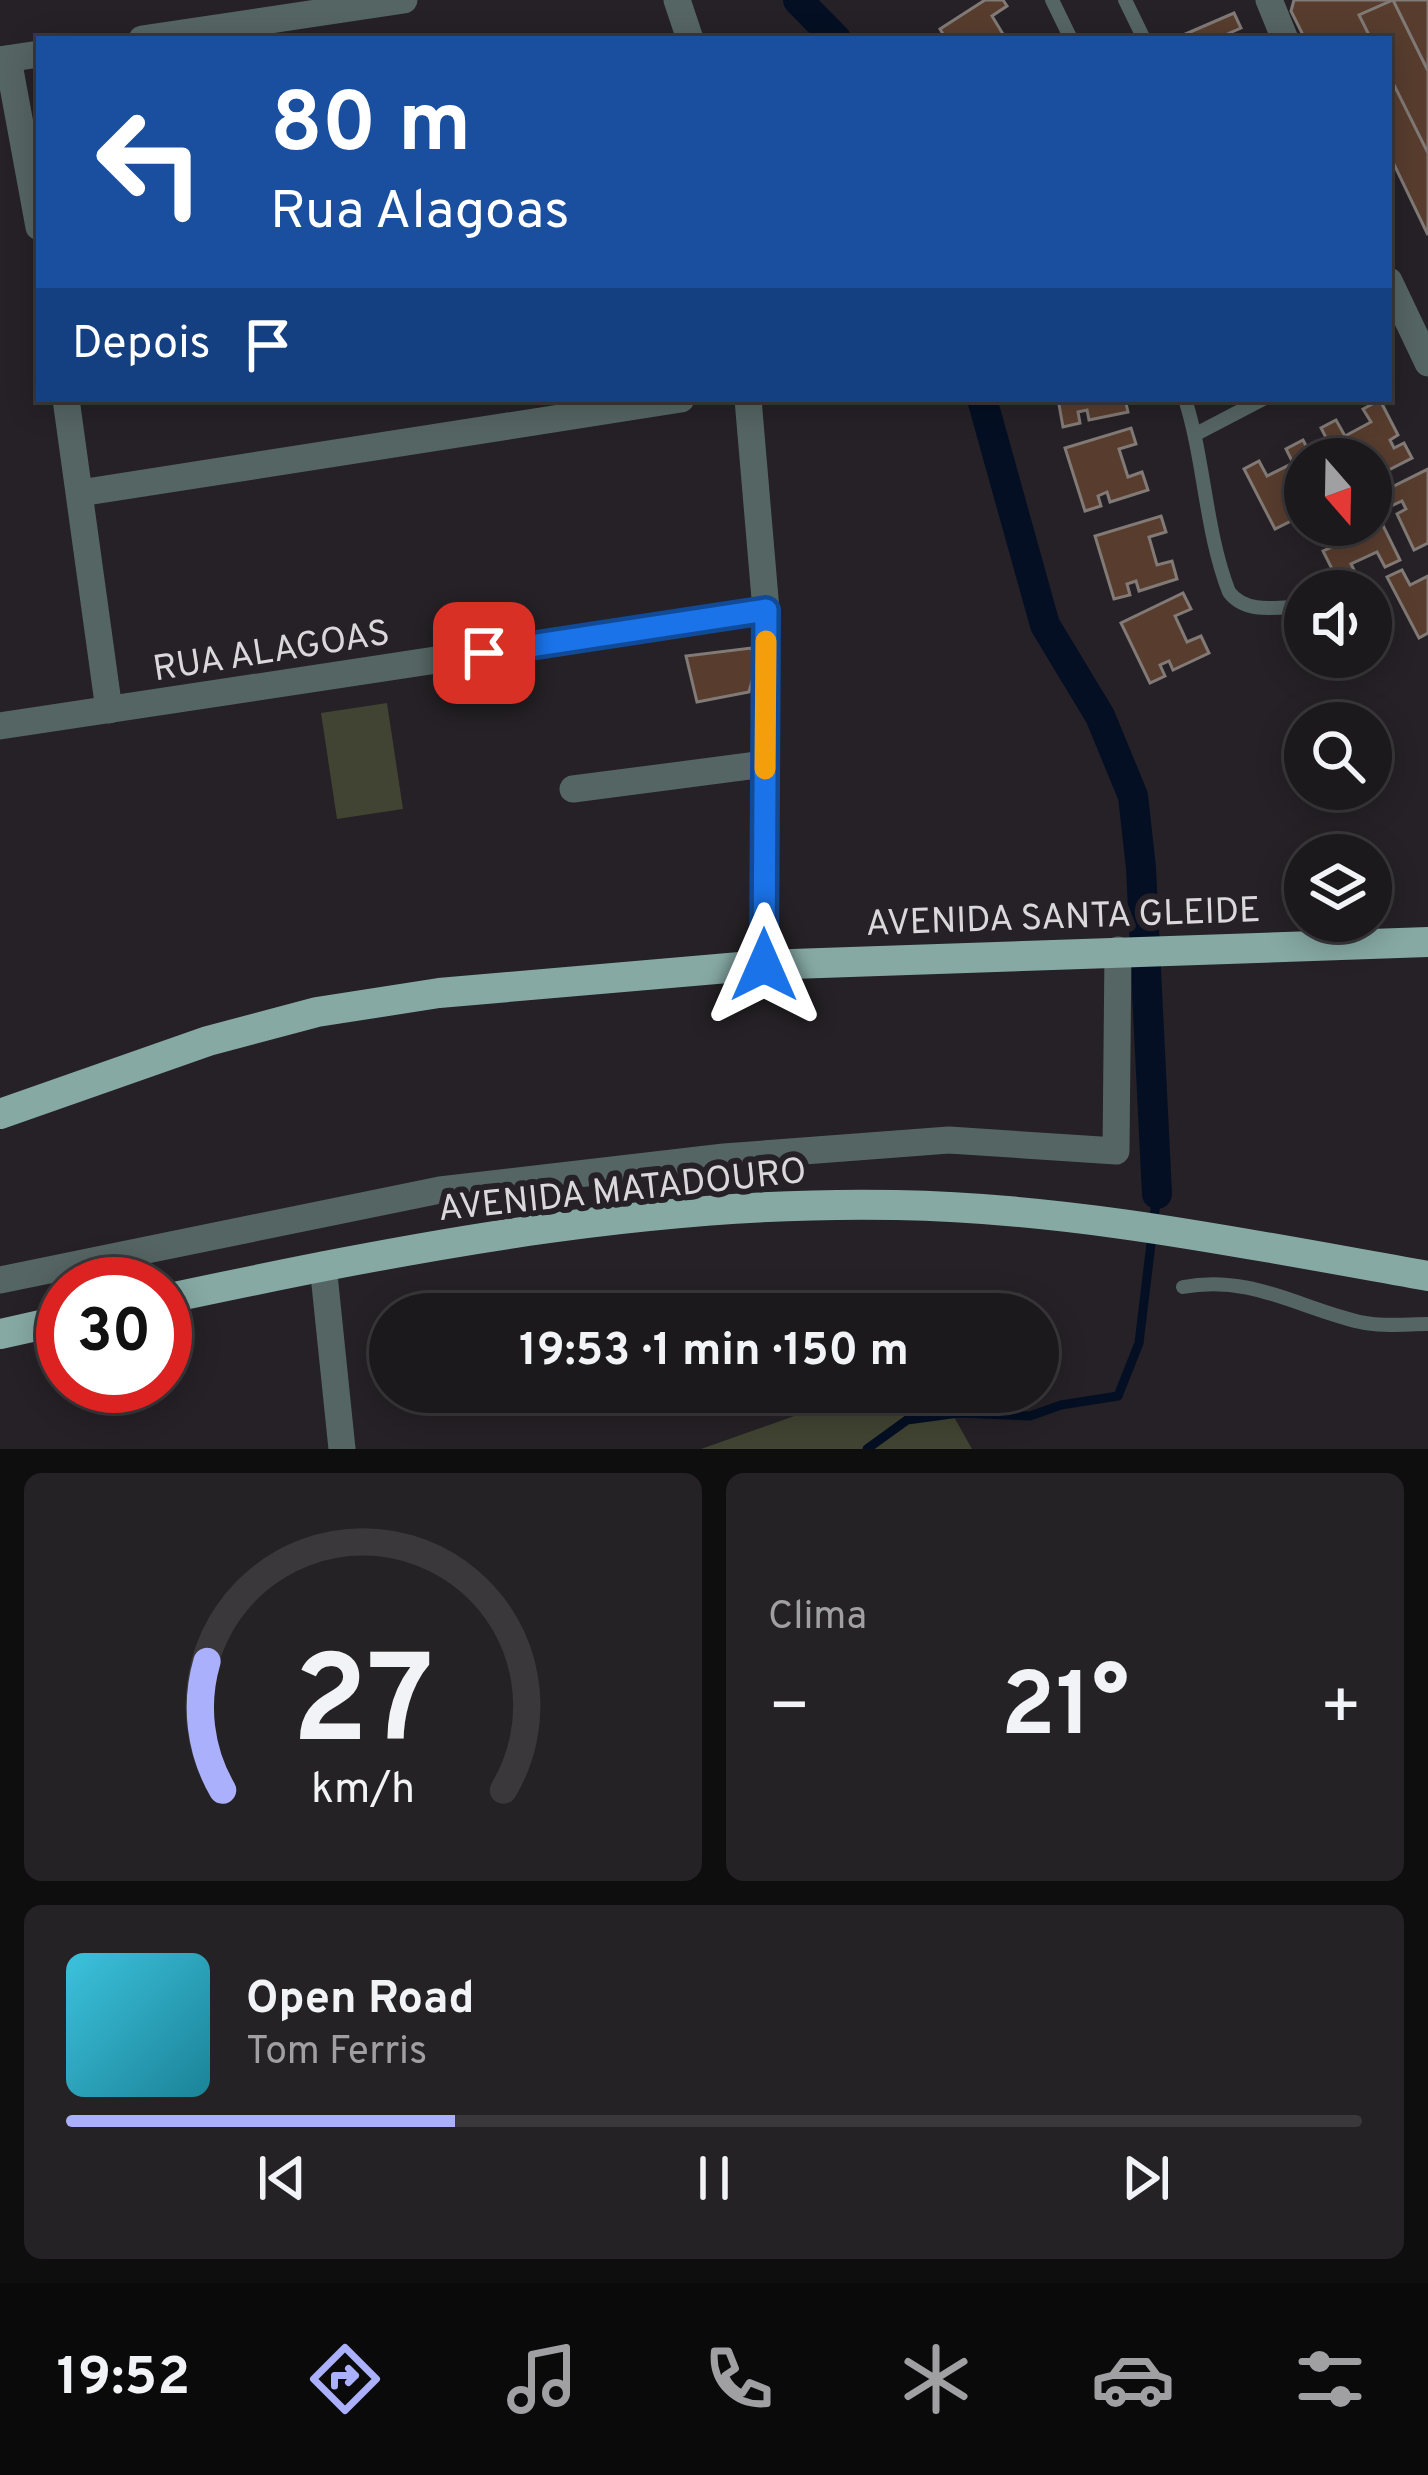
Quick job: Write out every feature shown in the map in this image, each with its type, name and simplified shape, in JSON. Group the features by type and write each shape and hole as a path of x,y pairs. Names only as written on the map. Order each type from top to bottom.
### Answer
{"main road":[{"name":"AVENIDA SANTA GLEIDE","path":"0,1114 208,1041 317,1012 439,993 764,965 1428,942"},
{"name":"AVENIDA MATADOURO","path":"192,1293 323,1265 568,1226 732,1208 894,1205 1101,1220 1428,1276"},
{"path":"0,1334 36,1326"}],"street":[{"path":"162,36 402,0"},
{"path":"677,0 690,36"},
{"path":"1269,0 1284,36"},
{"path":"36,55 4,60 36,213"},
{"path":"1392,287 1428,363"},
{"path":"66,402 109,710"},
{"path":"80,494 663,402"},
{"path":"748,402 766,610 764,965"},
{"name":"RUA ALAGOAS","path":"0,726 766,610"},
{"path":"573,788 765,764"},
{"path":"0,1280 440,1190 653,1165 949,1140 1116,1151 1121,950"},
{"path":"323,1265 342,1449"}],"lane":[{"path":"1052,0 1070,36"},
{"path":"1125,0 1143,36"},
{"path":"1186,402 1229,592 1236,601 1254,608 1284,607"},
{"path":"1196,434 1257,402"},
{"path":"1183,1287 1208,1282 1276,1292 1363,1323 1428,1324"}],"green space":[{"path":"387,703 403,809 337,819 321,713"},
{"path":"803,1413 952,1413 972,1449 701,1449"}],"building":[{"path":"985,0 1003,0 1007,6 992,16 1004,36 944,36 940,29"},
{"path":"1294,0 1428,0 1428,235 1392,160 1392,36 1304,36 1291,11"},
{"path":"1393,0 1428,71 1428,153 1392,81 1392,36 1370,36 1359,15"},
{"path":"1234,13 1241,28 1225,36 1181,36"},
{"path":"1059,402 1126,402 1128,412 1089,420 1087,410 1078,412 1080,423 1063,427"},
{"path":"1381,402 1398,435 1326,438 1321,428 1336,420 1345,436 1371,422 1363,409"},
{"path":"1131,428 1136,444 1119,449 1128,477 1142,472 1148,490 1110,502 1107,492 1098,496 1101,506 1085,511 1065,448"},
{"path":"1404,443 1412,458 1392,468 1392,444 1394,448"},
{"path":"1259,461 1267,476 1284,468 1284,524 1275,529 1244,469"},
{"path":"1428,469 1428,543 1414,550 1397,514 1406,509 1402,501 1392,506 1392,487"},
{"path":"1161,516 1166,532 1149,537 1157,565 1172,561 1177,579 1139,591 1136,581 1127,584 1130,595 1114,599 1095,536"},
{"path":"1392,544 1400,560 1385,567 1377,552 1351,564 1354,570 1332,570 1323,551"},
{"path":"1402,570 1410,585 1428,576 1428,633 1419,638 1392,587 1392,575"},
{"path":"1183,593 1191,609 1175,616 1187,642 1201,636 1209,653 1173,670 1169,661 1160,665 1165,676 1150,683 1121,623"},
{"path":"751,648 758,660 749,692 697,702 686,656"}],"waterway":[{"path":"798,0 833,36"},
{"path":"983,402 1045,625 1100,716 1133,796 1141,868 1157,1194"},
{"path":"867,1449 907,1420 959,1413 1030,1416 1061,1405 1118,1396 1139,1343 1157,1194"}],"slow traffic":[{"path":"765,769 766,641"}],"route":[{"path":"484,653 766,610 764,965"}]}
